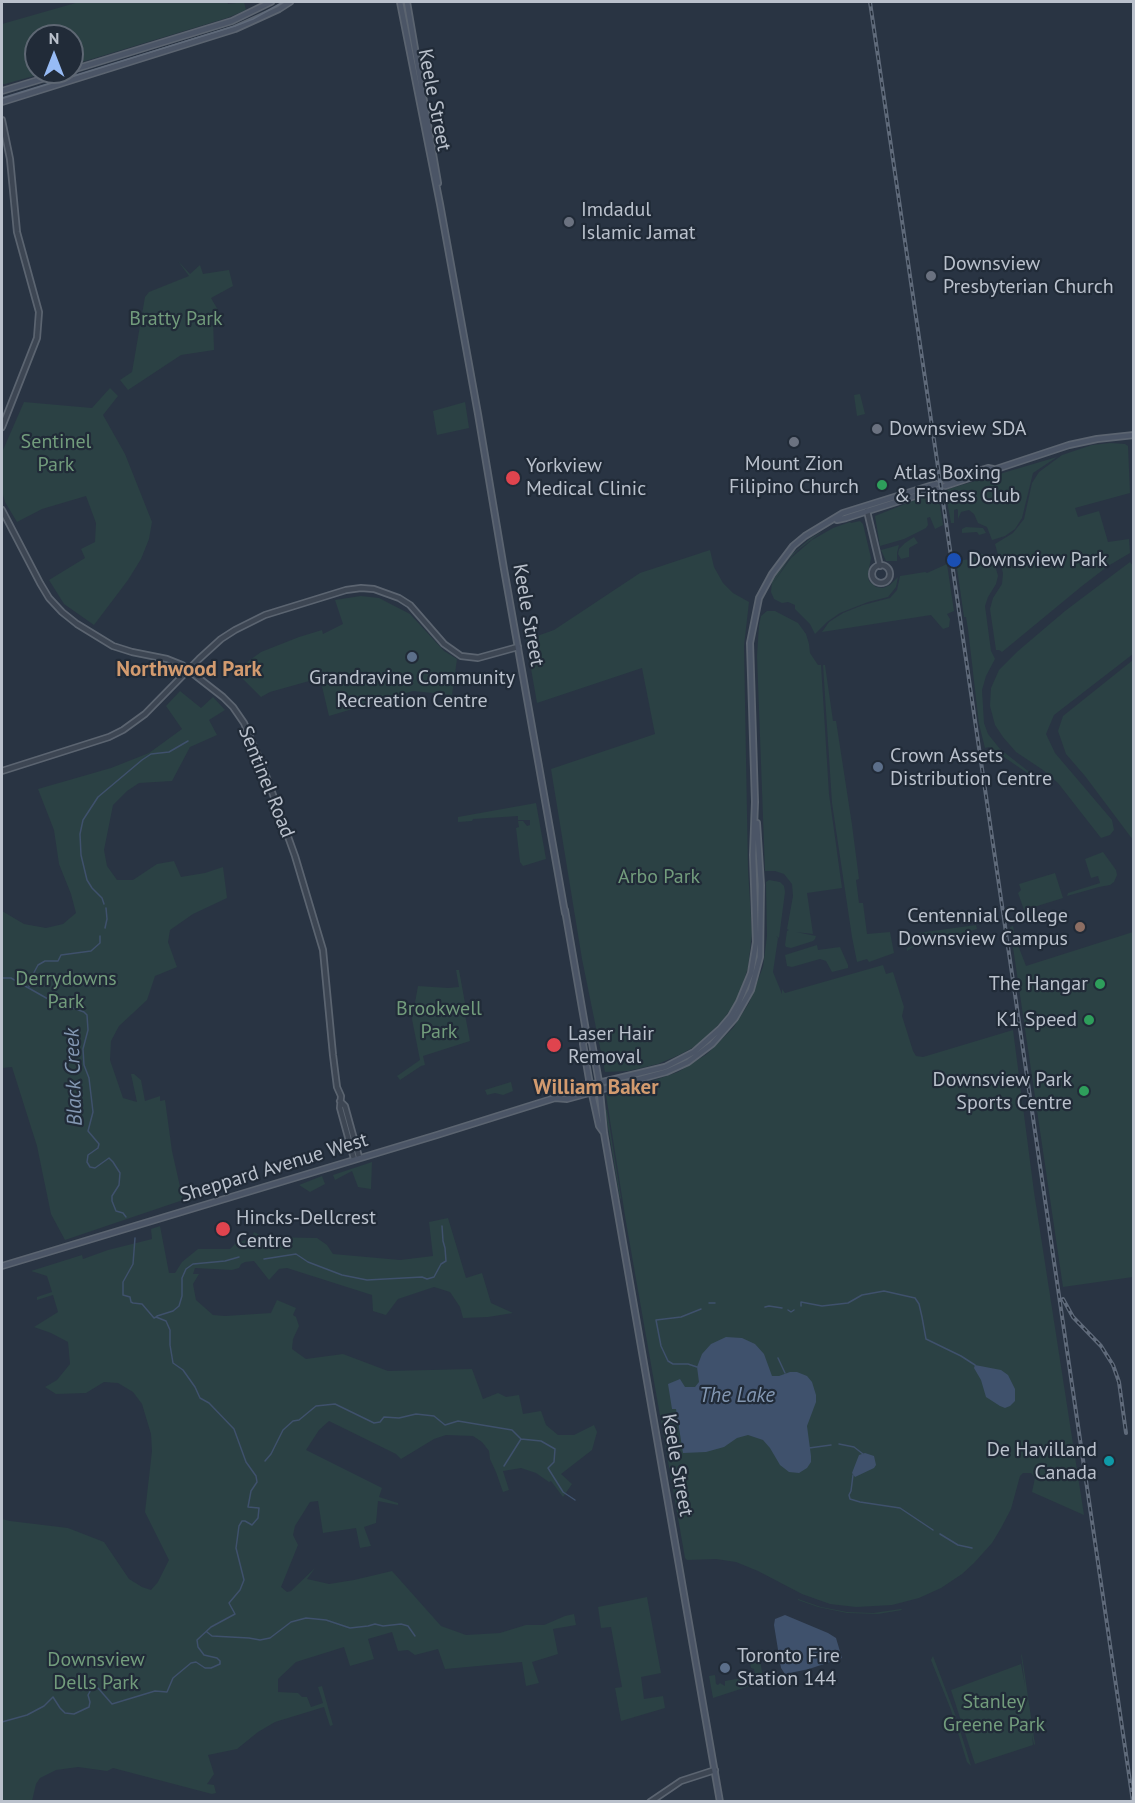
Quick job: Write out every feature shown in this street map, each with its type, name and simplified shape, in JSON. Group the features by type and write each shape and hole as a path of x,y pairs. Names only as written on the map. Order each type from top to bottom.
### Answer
{"main road":[{"path":"84,66 232,21 271,2"},
{"path":"2,102 236,29 290,2"},
{"name":"Keele Street","path":"400,2 440,204 586,1031 592,1043 599,1082 604,1133 720,1802"},
{"name":"Keele Street","path":"407,2 437,174 440,204"},
{"path":"2,91 25,84"},
{"path":"945,484 990,472 993,469 1069,445 1097,438 1134,435"},
{"name":"Sheppard Avenue West","path":"2,1266 555,1098 567,1100 652,1077 688,1062 712,1044 744,1004 754,981 760,957 760,854 755,802 750,643 759,598 787,553 805,536 843,513 937,486 846,518 833,520"},
{"name":"Sheppard Avenue West","path":"555,1098 561,1092 665,1067 680,1060 701,1047 720,1029 739,1002 749,980 755,950 753,855 755,802"},
{"name":"Keele Street","path":"586,1031 583,1044 591,1093 598,1126 604,1133"}],"street":[{"path":"2,120 10,159 16,232 39,312 37,338 2,427"},
{"name":"Sentinel Road","path":"2,510 49,598 62,612 112,646 167,659 182,665 224,697 240,716 250,734 295,856 323,950 340,1108 356,1158"},
{"path":"867,511 880,566"},
{"path":"2,771 109,737 123,730 145,714 221,639 248,622 346,590 361,588 385,592 399,598 414,610 444,644 461,656 478,658 518,647"},
{"path":"650,1802 681,1781 715,1770"}],"green space":[{"path":"79,2 227,2 228,4 244,2 246,10 227,18 84,61 84,24 24,24 24,79 5,84 2,84 2,24"},
{"name":"Bratty Park","path":"178,261 190,274 200,265 203,274 229,270 233,286 211,298 218,310 213,318 214,350 181,355 128,390 120,380 132,372 145,297 149,292 189,276"},
{"name":"Sentinel Park","path":"110,388 118,396 103,415 125,454 152,522 149,539 141,559 94,625 64,604 49,580 85,558 81,549 95,542 96,523 86,496 42,509 17,522 5,502 2,491 2,458 3,450 24,402 92,408"},
{"path":"860,394 865,414 857,416 854,395"},
{"path":"465,402 469,428 437,435 433,411"},
{"path":"1110,443 1128,446 1130,493 1075,508 1078,517 1099,511 1108,542 1129,539 1130,553 1082,586 1002,652 996,650 990,609 993,598 1002,584 1003,573 995,544 1013,533 1024,519 1032,483 1039,472 1062,455 1092,445"},
{"path":"1057,457 1033,473 1022,518 1015,529 1005,536 992,540 987,527 978,523 974,514 969,510 961,512 958,519 958,510 954,510 954,523 951,523 945,490"},
{"path":"938,493 943,525 935,529 930,517 927,518 926,528 904,539 880,546 875,516"},
{"path":"860,521 863,524 871,558 869,581 876,587 883,588 898,577 896,587 888,597 840,613 815,634 810,624 795,609 795,605 774,599 771,592 772,581 792,554 811,538 823,531 798,550 789,559 772,585 791,558 812,540 833,528"},
{"path":"966,527 983,528 986,533 979,535 977,532 962,533 962,529"},
{"path":"914,537 918,543 909,548 909,557 901,559 898,554 899,549"},
{"path":"899,545 897,561 886,561 881,550"},
{"name":"Arbo Park","path":"710,550 714,567 723,583 733,593 749,602 744,646 748,870 752,933 748,968 733,1006 722,1021 694,1047 658,1064 628,1071 605,1072 582,959 551,769 655,734 642,668 537,703 526,640 554,630 640,573"},
{"path":"987,554 993,558 998,576 985,606 991,651 995,659 982,690 984,723 988,734 1000,749 1051,789 989,747 985,748 979,724 968,629 966,617 964,617 956,561 971,559"},
{"path":"1130,562 1134,567 1133,654 1054,715 1046,734 1055,753 1112,820 1114,830 1110,835 1101,838 1058,783 1016,752 1003,737 995,725 990,706 991,688 999,670 1018,651 1065,611"},
{"path":"947,564 954,611 947,614 950,619 949,627 943,629 931,615 822,632 829,622 843,613 890,598 897,590 900,576 927,573"},
{"path":"361,596 379,598 410,614 444,651 457,659 452,695 413,691 329,716 320,678 270,692 261,697 235,671 261,652 322,630 323,634 343,624 335,600"},
{"path":"767,611 775,611 798,623 806,634 810,653 818,665 821,665 829,794 842,888 807,893 813,934 796,932 816,936 813,941 791,948 785,945 793,896 792,884 784,874 765,871 757,656 761,616"},
{"path":"1133,660 1133,840 1066,754 1058,731 1063,716"},
{"path":"823,665 825,665 833,721 836,721 852,825 859,879 856,880 859,903 863,903 867,934 890,932 894,953 869,962 867,959 857,962 852,937 832,803"},
{"name":"Derrydowns Park","path":"180,691 201,708 213,697 225,710 209,720 217,735 190,747 172,781 139,783 113,805 104,850 107,866 117,880 133,880 157,864 174,861 181,877 223,867 227,898 193,914 170,930 168,942 177,967 155,976 147,1000 119,1026 111,1041 110,1060 123,1098 137,1102 131,1074 134,1074 141,1080 145,1101 160,1096 160,1101 165,1100 172,1151 183,1200 65,1240 51,1214 37,1146 12,1067 2,1068 2,911 24,924 46,928 63,924 76,913 59,864 54,830 38,789 111,768 149,753 182,729 166,706"},
{"path":"536,803 546,859 523,866 520,862 516,828 519,827 518,821 523,821 527,826 530,825 530,820 518,820 518,816 458,822 458,817"},
{"path":"1103,852 1116,870 1117,875 1114,882 1067,896 1068,893 1100,883 1098,876 1091,878 1085,859"},
{"path":"1055,873 1063,898 1024,910 1018,893 1021,890 1019,884"},
{"path":"769,880 780,882 785,892 779,938 776,936 778,938 773,972 782,994 782,989 785,993 883,965 886,974 893,972 904,1007 902,1016 916,1056 923,1057 1013,1030 1034,1192 1084,1515 1032,1492 1035,1478 1031,1473 1023,1473 1020,1476 1011,1509 1001,1528 992,1543 974,1563 941,1588 919,1598 892,1605 856,1607 830,1604 802,1594 736,1562 716,1559 687,1560 685,1558 626,1222 606,1095 609,1091 646,1083 678,1072 707,1054 733,1028 749,1003 763,967 767,936 766,882"},
{"path":"976,925 977,929 913,947 907,951 907,948 919,944 918,933"},
{"name":"Downsview Park Sports Centre","path":"1013,926 1026,966 1133,932 1133,1277 1063,1287 1010,927"},
{"path":"817,945 818,950 840,947 848,968 832,972 826,961 820,959 792,967 787,966 785,955"},
{"name":"Brookwell Park","path":"456,970 459,970 470,1041 423,1056 425,1065 400,1080 397,1076 420,1060 412,1019 418,986 459,987"},
{"path":"511,1082 513,1091 503,1095 495,1093 487,1095 485,1090"},
{"path":"605,1109 607,1110 620,1199"},
{"path":"372,1162 371,1189 358,1187 352,1171 335,1180 333,1175"},
{"path":"322,1176 325,1184 310,1192 299,1185"},
{"name":"Downsview Dells Park","path":"448,1218 466,1278 482,1273 491,1303 513,1313 463,1318 460,1307 450,1292 434,1287 398,1299 386,1315 373,1311 372,1295 287,1268 279,1269 269,1280 254,1261 245,1262 239,1268 232,1270 195,1268 193,1274 199,1274 193,1284 196,1300 213,1315 225,1316 271,1313 277,1300 296,1308 293,1315 299,1326 293,1339 292,1349 306,1359 343,1354 388,1371 472,1369 483,1399 498,1393 506,1397 519,1395 523,1414 541,1411 546,1425 558,1435 574,1435 594,1425 597,1432 592,1450 561,1474 572,1484 563,1497 551,1481 521,1468 503,1471 509,1490 503,1492 489,1451 473,1436 446,1435 434,1439 401,1459 396,1454 329,1421 319,1430 306,1450 382,1488 379,1497 398,1503 398,1505 378,1501 376,1523 364,1527 371,1546 360,1548 356,1528 323,1533 318,1501 310,1502 295,1526 293,1535 298,1545 281,1587 287,1592 291,1591 315,1568 307,1579 329,1584 392,1571 441,1626 466,1635 500,1633 526,1625 544,1625 574,1614 576,1625 553,1629 558,1654 532,1662 539,1683 526,1686 522,1662 445,1669 438,1649 415,1655 408,1650 398,1651 392,1632 368,1639 374,1659 350,1666 344,1647 296,1662 278,1679 278,1692 298,1693 302,1697 307,1697 311,1707 323,1703 318,1687 322,1686 333,1725 330,1726 324,1707 275,1722 237,1749 208,1755 214,1774 207,1784 214,1785 216,1793 212,1794 113,1768 107,1771 78,1767 56,1770 40,1778 36,1784 32,1801 2,1801 2,1519 68,1528 104,1542 129,1579 151,1590 158,1582 169,1560 145,1512 152,1451 151,1434 142,1404 133,1392 118,1383 104,1382 86,1393 56,1394 45,1387 57,1380 70,1364 68,1342 34,1327 58,1312 53,1295 37,1300 37,1297 52,1292 47,1276 31,1271 82,1255 83,1259 152,1239 151,1229 160,1226 169,1273 175,1273 182,1262 198,1249 230,1249 235,1244 251,1240 254,1232 264,1237 317,1238 327,1245 333,1254 400,1260 433,1256 429,1222"},
{"path":"647,1597 661,1673 641,1677 644,1699 663,1696 665,1708 621,1721 615,1688 622,1687 611,1627 601,1628 598,1607"},
{"path":"798,1599 821,1607 847,1612 873,1613 902,1610 878,1614 847,1613 818,1607"},
{"name":"Stanley Greene Park","path":"1021,1654 1035,1744 1032,1735 1033,1745 975,1764 951,1690 1021,1664 1025,1686"},
{"path":"933,1656 955,1714 971,1766 967,1762 951,1710 931,1660"},
{"path":"760,1660 762,1682 713,1698 709,1676 715,1675 716,1684 720,1683 725,1686 725,1681 752,1678 755,1675 750,1662"}],"water":[{"name":"The Lake","path":"726,1337 742,1338 755,1344 764,1354 772,1376 797,1372 807,1376 812,1382 816,1402 807,1426 811,1462 799,1473 789,1472 780,1465 763,1440 748,1435 737,1438 724,1447 706,1452 683,1453 676,1409 672,1409 668,1384 680,1379 685,1387 695,1387 699,1382 697,1367 702,1354 711,1344"},
{"path":"975,1365 1001,1370 1008,1375 1015,1389 1015,1401 1010,1406 1005,1408 986,1397 981,1380 974,1368"},
{"path":"865,1453 874,1456 876,1465 855,1477 852,1473 859,1455"},
{"path":"785,1615 836,1638 842,1658 785,1674 781,1668 774,1625 775,1619"}],"waterway":[{"path":"104,904 102,898 87,880 81,855 80,834 83,820 98,797 142,760 151,754 169,752 188,741"},
{"path":"105,928 106,908"},
{"path":"29,987 38,965 45,961 58,961 61,955 91,951 100,943 100,936"},
{"name":"Black Creek","path":"2,978 11,978 48,999 87,1015 88,1030 83,1049 93,1112 88,1131 99,1144 98,1148 88,1155 87,1162 90,1167 95,1168 109,1158 113,1162 120,1173 119,1185 112,1196 112,1201 116,1211 123,1213 126,1217"},
{"path":"264,1259 296,1254 308,1262 342,1275 367,1280 422,1277 427,1279 434,1277 441,1264 446,1261 442,1226"},
{"name":"Black Creek","path":"2,1722 27,1715 44,1706 53,1697 65,1713 74,1714 89,1707 88,1695 92,1688 98,1688 112,1704 155,1691 167,1692 173,1678 191,1663 196,1662 205,1668 220,1664 217,1658 204,1655 198,1647 197,1640 211,1627 235,1614 229,1603 240,1590 244,1580 236,1548 239,1526 242,1521 252,1525 258,1518 259,1508 248,1507 251,1491 257,1482 256,1476 246,1462 234,1429 209,1403 200,1398 183,1370 173,1363 170,1330 166,1321 154,1318 142,1304 133,1303 130,1297 123,1295 123,1282 133,1264 135,1238"},
{"path":"157,1316 173,1311 179,1306 182,1296 182,1278 186,1269 193,1264 225,1261 239,1257"},
{"path":"801,1306 801,1302 822,1306 848,1303 862,1295 884,1291 915,1298 919,1304 926,1339 975,1365"},
{"path":"709,1303 715,1303"},
{"path":"765,1307 782,1308"},
{"path":"697,1367 688,1364 673,1364 668,1361 661,1346 656,1320 681,1317 701,1309"},
{"path":"788,1310 791,1312 794,1310"},
{"path":"778,1358 785,1373"},
{"path":"265,1461 283,1430 316,1406 335,1404 374,1423 380,1422 384,1417 399,1418 416,1414 434,1416 445,1425 458,1421 512,1430 521,1439 541,1441 555,1449 554,1462 548,1468 563,1492 575,1500"},
{"path":"504,1466 521,1439"},
{"path":"839,1444 854,1447 863,1454"},
{"path":"809,1448 831,1445"},
{"path":"853,1475 850,1499 900,1508 933,1530"},
{"path":"940,1534 958,1545 972,1548"},
{"path":"207,1632 212,1636 260,1640 270,1638 291,1622 306,1618 326,1620 350,1628 375,1624 383,1626 401,1624 408,1626 415,1636"}],"tram line":[{"path":"2,98 235,26 283,2"}],"railway":[{"path":"870,2 1133,1802"},
{"path":"1063,1299 1073,1317 1101,1346 1113,1365 1119,1382 1126,1433"}],"place":[{"name":"Imdadul Islamic Jamat","path":"569,222"},
{"name":"Downsview Presbyterian Church","path":"931,276"},
{"name":"Downsview SDA","path":"877,429"},
{"name":"Mount Zion Filipino Church","path":"794,442"},
{"name":"Yorkview Medical Clinic","path":"513,478"},
{"name":"Atlas Boxing & Fitness Club","path":"882,485"},
{"name":"Downsview Park","path":"954,560"},
{"name":"Grandravine Community Recreation Centre","path":"412,657"},
{"name":"Crown Assets Distribution Centre","path":"878,767"},
{"name":"Centennial College Downsview Campus","path":"1080,927"},
{"name":"The Hangar","path":"1100,984"},
{"name":"K1 Speed","path":"1089,1020"},
{"name":"Laser Hair Removal","path":"554,1045"},
{"name":"Downsview Park Sports Centre","path":"1084,1091"},
{"name":"Hincks-Dellcrest Centre","path":"223,1229"},
{"name":"De Havilland Canada","path":"1109,1461"},
{"name":"Toronto Fire Station 144","path":"725,1668"}],"district":[{"name":"Northwood Park","path":"189,670"},
{"name":"William Baker","path":"596,1088"}]}
